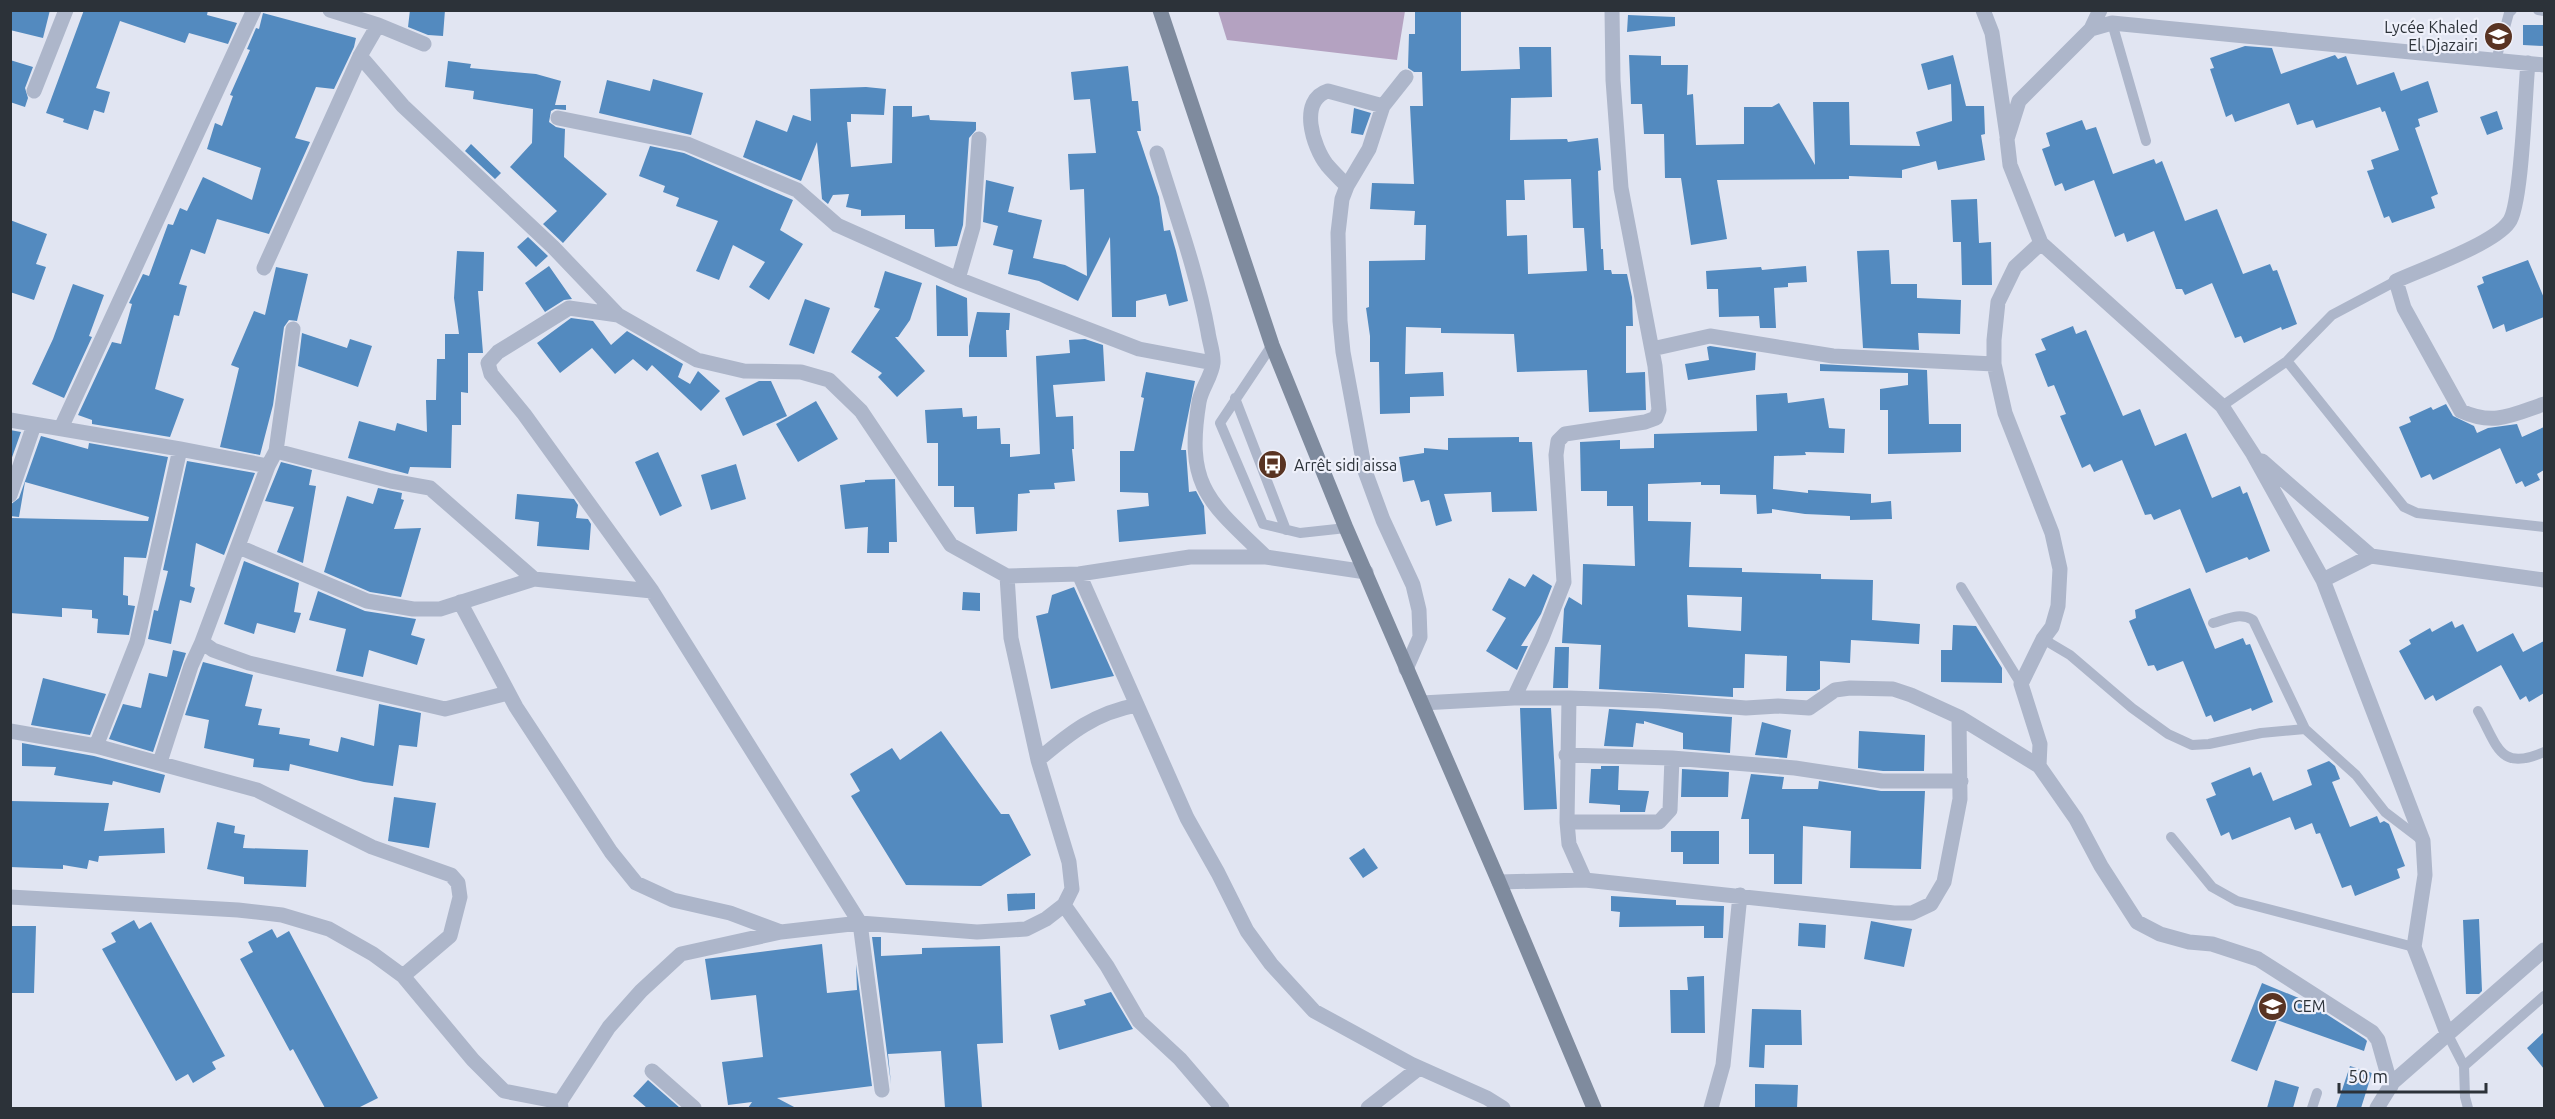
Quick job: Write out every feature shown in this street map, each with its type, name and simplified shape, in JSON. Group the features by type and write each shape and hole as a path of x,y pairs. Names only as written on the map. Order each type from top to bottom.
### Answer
{"main road":[{"path":"1160,10 1272,345 1346,528 1594,1108"}],"street":[{"path":"34,91 66,10"},
{"path":"61,428 254,10"},
{"path":"330,10 378,25 424,44"},
{"path":"1514,698 1542,638 1564,582 1556,455 1558,441 1565,431 1645,422 1656,418 1659,410 1652,350 1621,188 1613,80 1612,10"},
{"path":"1983,10 1992,33 2010,165 2041,243 2222,406 2253,454 2324,580 2423,841 2425,876 2414,947 2447,1033"},
{"path":"2091,29 2100,10"},
{"path":"2007,139 2019,101 2091,29 2110,17 2544,65"},
{"path":"264,268 360,56 378,25"},
{"path":"360,56 403,106 553,247 618,315 698,360 744,371 801,372 829,381 861,411 951,545 1007,576 1079,574 1190,557 1266,557 1366,572"},
{"path":"2528,63 2517,200 2510,222 2489,239 2396,281 2404,308 2461,411 2476,418 2497,420 2544,404"},
{"path":"1406,77 1383,106 1369,149 1347,186 1342,199 1338,233 1339,311 1343,352 1365,471 1383,520 1413,585 1419,610 1420,637 1406,669"},
{"path":"1347,186 1328,165 1319,149 1313,131 1310,109 1312,102 1321,93 1328,91 1383,106"},
{"path":"558,118 687,144 797,190 837,225 958,279 1139,349 1213,363"},
{"path":"958,279 973,227 979,139"},
{"path":"1157,153 1202,301 1213,363 1200,398 1194,434 1194,457 1200,480 1210,500 1266,557"},
{"path":"2039,766 2040,744 2021,684 2043,639 2052,627 2058,606 2060,569 2052,533 2005,413 1994,364 1994,340 1998,302 2014,267 2041,243"},
{"path":"618,315 569,308 498,352 488,363 491,374 524,414 652,591 860,923 882,1090"},
{"path":"160,762 191,666 239,547 268,466 276,452 292,329"},
{"path":"1652,350 1710,336 1833,356 1994,364"},
{"path":"10,420 180,448 268,466"},
{"path":"10,495 34,425"},
{"path":"96,746 137,642 180,448"},
{"path":"276,452 391,481 430,488 534,579"},
{"path":"2253,454 2371,556 2544,580"},
{"path":"239,547 367,601 413,609 440,609 534,579 652,591"},
{"path":"2324,580 2371,556"},
{"path":"1079,574 1187,818 1247,931 1271,964 1314,1011 1419,1068 1487,1098 1503,1108"},
{"path":"10,897 282,915 329,929 373,954 403,976 473,1060 504,1091 561,1105 609,1027 641,991 681,954 781,932 860,923 977,932 1026,929 1046,919 1064,905 1072,889 1069,862 1038,760 1011,638 1007,576"},
{"path":"460,602 508,693 611,852 636,883 673,900 730,913 781,932"},
{"path":"202,642 213,650 249,663 445,709 508,693"},
{"path":"1422,703 1514,698 1569,698 1659,701 1746,708 1778,706 1809,708 1835,690 1875,687 1893,689 1911,695 1959,717 2039,766 2076,819 2101,866 2137,922 2160,934 2189,942 2212,944 2258,959 2372,1032 2378,1040 2391,1086"},
{"path":"1569,698 1566,754 1567,822 1569,844 1585,880"},
{"path":"1038,760 1087,721 1114,709 1137,705"},
{"path":"1499,882 1585,880 1894,913 1912,913 1921,910 1931,904 1944,882 1957,824 1961,781 1959,717"},
{"path":"10,731 96,746 257,790 372,847 451,875 458,883 460,897 450,936 403,976"},
{"path":"1566,754 1672,758 1795,768 1882,781 1961,781"},
{"path":"1567,822 1659,822 1670,810 1672,758"},
{"path":"1711,1108 1723,1065 1740,896"},
{"path":"1064,905 1102,958 1139,1021 1180,1059 1222,1108"},
{"path":"2377,1108 2391,1086 2447,1033 2544,950"},
{"path":"1368,1108 1419,1068"},
{"path":"652,1071 694,1108"}],"lane":[{"path":"2496,60 2509,13 2512,10"},
{"path":"2538,10 2544,12"},
{"path":"2110,17 2146,141"},
{"path":"2222,406 2287,361 2332,315 2396,281"},
{"path":"1272,345 1220,423 1263,524 1300,533 1346,528"},
{"path":"2287,361 2404,507 2416,513 2544,527"},
{"path":"1235,398 1286,530"},
{"path":"1961,587 2021,684"},
{"path":"2213,623 2238,615 2253,620 2305,729 2356,775 2385,812 2423,841"},
{"path":"2043,639 2070,655 2132,708 2168,734 2192,745 2305,729"},
{"path":"2478,711 2505,757 2514,760 2528,760 2544,752"},
{"path":"2171,837 2212,887 2237,901 2414,947"},
{"path":"2464,1066 2544,996"},
{"path":"2447,1033 2464,1066 2465,1097 2468,1108"},
{"path":"2312,1108 2317,1093"}],"shaded area":[{"path":"1218,10 1405,11 1397,60 1227,40"}],"building":[{"path":"10,10 50,10 43,38 10,30"},
{"path":"84,10 208,10 207,15 237,23 228,44 189,33 185,43 120,21 96,88 110,92 104,113 94,110 88,130 63,122 64,119 46,113"},
{"path":"410,10 445,10 443,36 428,35 408,27"},
{"path":"1415,10 1461,10 1461,71 1520,69 1519,47 1551,47 1552,97 1511,98 1510,140 1567,139 1568,142 1598,138 1601,170 1598,171 1601,249 1603,249 1604,270 1611,270 1612,274 1627,274 1632,297 1633,326 1626,326 1626,373 1645,372 1646,410 1589,412 1587,370 1517,372 1514,334 1441,333 1441,328 1406,327 1405,374 1443,372 1444,396 1410,397 1410,413 1380,414 1379,362 1370,362 1370,336 1366,308 1369,307 1369,261 1425,260 1426,225 1414,225 1415,211 1370,209 1372,183 1414,184 1410,106 1423,106 1422,72 1414,72 1408,68 1409,34 1415,34","holes":["1571,179 1573,228 1584,228 1587,271 1528,274 1527,235 1507,236 1506,200 1525,200 1524,180"]},
{"path":"263,13 356,38 354,47 334,89 316,87 295,138 310,142 269,234 217,219 205,254 191,249 179,284 187,286 179,316 174,315 155,389 184,399 170,437 92,424 92,420 78,415 112,342 121,344 132,304 129,303 143,274 149,276 168,224 173,225 180,208 187,211 203,177 252,200 261,168 207,149 215,123 222,126 233,96 230,95 250,50 247,49 256,28 259,29"},
{"path":"1628,15 1675,17 1675,26 1627,32"},
{"path":"2523,25 2544,25 2544,46 2523,45"},
{"path":"2245,46 2272,48 2281,74 2335,55 2338,59 2346,56 2357,85 2394,72 2401,91 2428,81 2438,112 2418,119 2420,126 2415,128 2438,194 2431,197 2435,208 2392,223 2389,216 2384,218 2367,171 2374,169 2371,160 2399,150 2385,111 2382,112 2380,107 2316,128 2313,120 2297,125 2289,103 2235,122 2232,114 2226,117 2210,69 2214,68 2210,58"},
{"path":"1629,55 1661,56 1661,65 1688,65 1687,95 1693,94 1696,145 1744,144 1744,107 1772,107 1779,103 1815,165 1813,102 1849,102 1850,145 1920,146 1916,132 1952,121 1951,84 1928,90 1921,64 1953,55 1966,106 1984,106 1985,134 1981,135 1985,160 1938,170 1936,161 1902,170 1902,178 1849,176 1849,179 1717,180 1727,239 1691,245 1681,178 1665,178 1664,134 1644,134 1642,104 1631,104"},
{"path":"10,60 33,67 25,88 28,98 25,107 10,102"},
{"path":"448,61 471,64 470,68 536,74 561,81 555,105 566,105 566,110 551,111 549,122 565,129 564,157 607,194 563,243 543,224 557,211 510,167 532,143 533,109 473,99 474,91 445,87"},
{"path":"1128,66 1132,101 1138,101 1141,131 1137,131 1159,197 1164,231 1170,230 1188,301 1169,306 1166,294 1136,301 1136,317 1112,317 1110,237 1078,301 1039,281 1008,274 1013,250 993,245 998,226 983,222 986,180 1014,187 1008,212 1042,220 1033,258 1065,265 1087,276 1084,189 1070,190 1068,154 1096,153 1090,99 1074,100 1071,72"},
{"path":"653,79 703,93 691,135 599,113 607,80 650,91"},
{"path":"866,87 886,89 884,115 851,114 851,122 847,122 851,167 892,163 893,106 912,106 912,117 929,115 930,120 976,122 976,130 969,138 963,225 957,246 935,247 934,229 905,229 905,215 861,216 861,210 846,207 849,194 833,195 828,204 822,199 817,142 801,181 743,157 756,120 787,132 793,115 811,121 810,89"},
{"path":"1354,108 1371,113 1363,135 1351,133"},
{"path":"2497,111 2503,129 2487,135 2480,117"},
{"path":"2082,120 2086,130 2096,127 2113,174 2154,159 2156,164 2162,161 2185,221 2217,209 2243,274 2270,264 2273,271 2277,270 2297,324 2282,330 2281,327 2244,343 2241,336 2235,338 2212,283 2185,295 2182,289 2176,289 2154,231 2127,242 2124,233 2115,237 2094,180 2065,191 2062,183 2055,186 2042,149 2050,146 2046,133"},
{"path":"471,144 501,173 495,179 465,151"},
{"path":"650,146 684,153 793,200 780,230 803,244 769,300 749,287 765,262 733,245 719,280 696,271 718,221 676,206 679,198 663,192 665,186 639,176"},
{"path":"1977,199 1979,243 1991,242 1992,285 1962,285 1961,242 1953,242 1951,200"},
{"path":"10,220 47,234 36,264 46,267 34,300 10,292"},
{"path":"528,237 548,256 536,267 517,247"},
{"path":"1889,250 1891,284 1917,284 1917,298 1961,300 1960,334 1918,333 1919,350 1863,348 1857,251"},
{"path":"457,251 484,252 483,291 478,291 483,353 468,353 468,393 461,392 461,425 452,425 451,468 410,467 408,474 348,458 359,421 395,431 397,423 427,432 426,400 436,400 437,359 445,359 445,334 459,334 454,298"},
{"path":"2528,260 2544,298 2544,317 2506,332 2504,324 2493,329 2477,286 2484,283 2482,277"},
{"path":"549,266 572,299 564,300 545,312 525,283"},
{"path":"1806,266 1807,282 1788,283 1788,287 1774,288 1776,328 1760,328 1759,316 1719,317 1718,289 1707,289 1706,271"},
{"path":"276,267 308,274 297,321 289,320 284,327 273,405 260,455 220,447 239,368 231,365 254,311 265,315"},
{"path":"885,271 922,283 910,320 898,337 895,337 925,371 897,397 878,377 882,373 851,352 880,309 874,307"},
{"path":"73,284 104,295 89,336 92,337 64,398 32,384 53,339"},
{"path":"936,285 967,298 968,336 937,336"},
{"path":"805,299 830,308 814,354 789,345"},
{"path":"977,312 1010,313 1009,330 1006,330 1007,357 969,357 969,346"},
{"path":"571,318 593,321 611,345 627,331 683,364 678,377 690,384 698,371 720,391 701,411 652,365 647,371 633,359 615,374 592,348 560,373 537,343"},
{"path":"2073,326 2076,334 2086,330 2123,416 2140,409 2155,446 2186,433 2212,498 2240,486 2243,494 2247,492 2270,551 2249,560 2247,557 2206,573 2180,509 2154,520 2151,514 2145,515 2122,460 2094,472 2090,464 2082,468 2060,416 2066,414 2054,385 2048,387 2035,354 2046,350 2041,339"},
{"path":"302,333 347,348 350,339 372,346 358,387 298,366"},
{"path":"1085,339 1103,345 1105,381 1053,385 1056,417 1073,416 1074,449 1072,449 1075,481 1054,483 1055,489 1029,490 1030,493 1018,494 1017,531 976,534 974,507 954,507 954,486 938,486 938,443 927,443 925,410 962,408 963,417 977,416 977,429 1000,428 1001,444 1010,444 1010,457 1040,454 1036,356 1070,353 1069,340"},
{"path":"1707,347 1756,353 1755,370 1688,380 1685,364 1709,360"},
{"path":"1820,364 1927,370 1929,424 1961,424 1961,452 1888,454 1888,410 1880,410 1880,389 1908,385 1908,373 1820,371"},
{"path":"1146,372 1195,381 1181,450 1186,450 1189,492 1196,491 1204,506 1206,534 1119,542 1117,510 1149,506 1148,493 1120,492 1120,451 1134,451 1144,398 1141,397"},
{"path":"759,381 771,381 787,416 743,436 725,398"},
{"path":"1787,393 1788,403 1824,398 1829,428 1845,429 1844,453 1805,452 1806,455 1774,456 1773,489 1808,493 1808,490 1871,494 1871,503 1891,501 1892,519 1850,520 1850,516 1805,514 1772,509 1772,513 1757,514 1756,495 1720,494 1720,485 1701,485 1701,482 1648,484 1648,521 1691,522 1689,567 1742,568 1742,572 1821,574 1821,579 1873,580 1872,620 1920,624 1919,644 1851,640 1850,663 1820,661 1820,689 1816,691 1786,691 1787,656 1745,654 1744,688 1733,688 1733,697 1599,689 1601,645 1562,643 1564,609 1569,597 1582,605 1583,564 1635,566 1633,506 1607,506 1607,491 1581,491 1580,442 1620,440 1620,449 1654,448 1654,434 1757,431 1756,395","holes":["1687,595 1742,597 1741,631 1688,627"]},
{"path":"816,401 838,439 798,462 776,424"},
{"path":"2446,404 2453,416 2474,426 2477,433 2488,428 2517,424 2522,437 2544,427 2544,470 2537,474 2540,480 2525,487 2522,481 2516,484 2500,448 2433,480 2430,474 2421,478 2399,427 2411,422 2409,417 2431,407 2433,410"},
{"path":"10,430 21,432 10,463"},
{"path":"41,436 88,449 89,443 168,457 146,558 124,557 123,595 128,596 128,605 135,606 129,635 97,633 98,619 92,618 92,610 62,608 62,617 10,613 10,518 148,521 149,517 25,482 19,517 10,516 10,505 19,498"},
{"path":"1519,437 1519,442 1532,442 1537,511 1492,512 1491,492 1444,494 1452,521 1436,526 1429,500 1421,502 1414,480 1403,482 1399,457 1424,453 1424,448 1448,450 1448,438"},
{"path":"658,452 682,506 660,516 635,462"},
{"path":"187,461 255,473 224,555 196,543 190,586 195,588 191,603 180,600 171,644 148,639 154,610 158,611 168,571 163,570"},
{"path":"281,462 312,470 309,485 316,486 303,563 277,552 294,507 265,501"},
{"path":"736,464 746,499 711,510 701,475"},
{"path":"895,479 897,542 889,542 889,553 867,553 868,527 845,529 840,485 865,482 865,480"},
{"path":"378,488 402,493 401,499 404,500 394,529 421,528 401,597 370,592 324,572 347,496 373,504"},
{"path":"517,494 574,499 578,505 576,518 588,519 591,524 589,550 537,546 539,522 515,519"},
{"path":"244,561 299,583 294,612 301,613 295,633 257,623 254,634 224,624"},
{"path":"1533,574 1552,586 1541,614 1521,646 1528,646 1517,670 1486,651 1506,618 1492,610 1509,578 1525,587"},
{"path":"1074,587 1114,676 1051,689 1036,616 1048,613 1052,595"},
{"path":"2190,588 2215,649 2243,638 2246,645 2250,644 2273,702 2214,722 2211,715 2206,717 2183,661 2157,671 2154,665 2148,666 2129,621 2136,618 2135,610"},
{"path":"318,591 365,611 416,619 411,635 425,639 417,665 369,650 363,677 336,671 346,629 309,620"},
{"path":"963,592 980,593 980,611 962,610"},
{"path":"2452,621 2455,628 2463,624 2477,652 2513,633 2523,652 2544,641 2544,693 2529,702 2526,696 2520,700 2501,665 2436,701 2433,695 2425,700 2399,651 2411,644 2409,640 2430,628 2432,632"},
{"path":"1953,625 1976,626 2002,668 2002,683 1941,682 1941,650 1952,650"},
{"path":"1555,647 1569,647 1568,688 1553,688"},
{"path":"173,650 186,653 153,752 109,739 123,704 141,708 149,673 167,677"},
{"path":"203,662 253,675 245,706 262,709 258,725 280,728 279,734 310,739 309,745 338,752 341,737 374,746 379,704 421,713 417,747 399,745 393,786 364,782 290,764 289,771 253,767 254,759 204,748 209,720 185,715"},
{"path":"43,678 106,694 90,735 31,725"},
{"path":"1520,708 1551,708 1557,809 1524,810"},
{"path":"1609,709 1732,717 1730,753 1683,749 1683,733 1644,721 1644,724 1636,723 1633,747 1604,746"},
{"path":"1762,722 1791,730 1787,758 1755,755"},
{"path":"941,731 1001,814 1009,814 1031,855 981,886 906,885 851,796 860,791 850,774 892,748 900,760"},
{"path":"1859,731 1925,735 1924,771 1883,771 1858,768"},
{"path":"22,743 94,756 165,775 160,793 113,781 112,785 54,775 56,767 22,766"},
{"path":"2329,761 2335,766 2340,779 2332,782 2350,827 2377,816 2380,823 2384,821 2389,824 2405,866 2397,869 2400,878 2355,896 2351,885 2342,888 2320,833 2316,834 2312,823 2295,830 2290,817 2232,840 2229,832 2221,836 2206,799 2216,795 2211,783 2250,767 2253,776 2261,772 2273,801 2312,785 2307,770"},
{"path":"1601,766 1619,766 1618,790 1649,791 1645,812 1620,812 1620,805 1589,803 1591,769 1601,769"},
{"path":"1682,769 1729,772 1728,797 1681,797"},
{"path":"1751,774 1784,777 1782,789 1818,789 1819,781 1881,791 1925,791 1921,869 1850,868 1851,831 1803,826 1802,884 1774,884 1774,854 1749,854 1749,819 1741,819"},
{"path":"394,797 436,803 429,848 388,841"},
{"path":"10,801 109,803 104,831 164,828 165,853 99,856 98,862 89,860 87,869 63,865 63,869 10,867"},
{"path":"217,822 235,826 234,833 245,835 243,848 308,850 306,887 244,884 244,877 207,869"},
{"path":"1671,831 1719,831 1719,864 1683,864 1683,852 1671,852"},
{"path":"1364,848 1378,868 1363,878 1349,858"},
{"path":"1035,893 1035,909 1008,911 1007,894"},
{"path":"1611,896 1676,900 1676,905 1724,906 1723,938 1704,938 1704,926 1619,927 1620,912 1611,911"},
{"path":"2479,919 2482,991 2479,994 2466,994 2463,920"},
{"path":"134,920 139,929 151,922 225,1056 212,1062 216,1069 193,1083 188,1074 176,1081 102,949 116,942 111,933"},
{"path":"1871,921 1912,929 1904,967 1864,959"},
{"path":"1799,923 1826,925 1825,948 1798,946"},
{"path":"10,926 36,926 34,993 10,993"},
{"path":"272,929 277,938 289,931 378,1098 358,1108 325,1108 293,1049 290,1051 240,959 253,952 248,942"},
{"path":"872,937 881,937 881,956 922,954 922,948 1000,946 1003,1043 977,1044 982,1108 945,1108 941,1051 888,1054 891,1084"},
{"path":"822,944 827,993 857,990 856,964 872,1086 777,1098 796,1108 748,1108 752,1102 728,1105 722,1062 763,1057 756,995 711,1000 705,959"},
{"path":"1704,976 1705,1033 1671,1033 1670,990 1688,990 1687,977"},
{"path":"2262,983 2306,1001 2365,1039 2367,1041 2364,1051 2277,1020 2257,1071 2231,1061"},
{"path":"1111,992 1133,1029 1059,1050 1050,1015 1086,1005 1084,1000"},
{"path":"1752,1009 1801,1010 1802,1045 1765,1045 1764,1068 1749,1067"},
{"path":"2544,1032 2544,1069 2527,1048"},
{"path":"2350,1066 2372,1073 2361,1108 2336,1108"},
{"path":"648,1080 680,1108 647,1108 633,1096"},
{"path":"2275,1080 2299,1087 2293,1108 2267,1108"},
{"path":"1755,1084 1798,1085 1797,1108 1755,1108"}],"place":[{"name":"Lycée Khaled El Djazairi","path":"2499,36"},
{"name":"Arrêt sidi aissa","path":"1273,465"},
{"name":"CEM","path":"2272,1006"}]}
